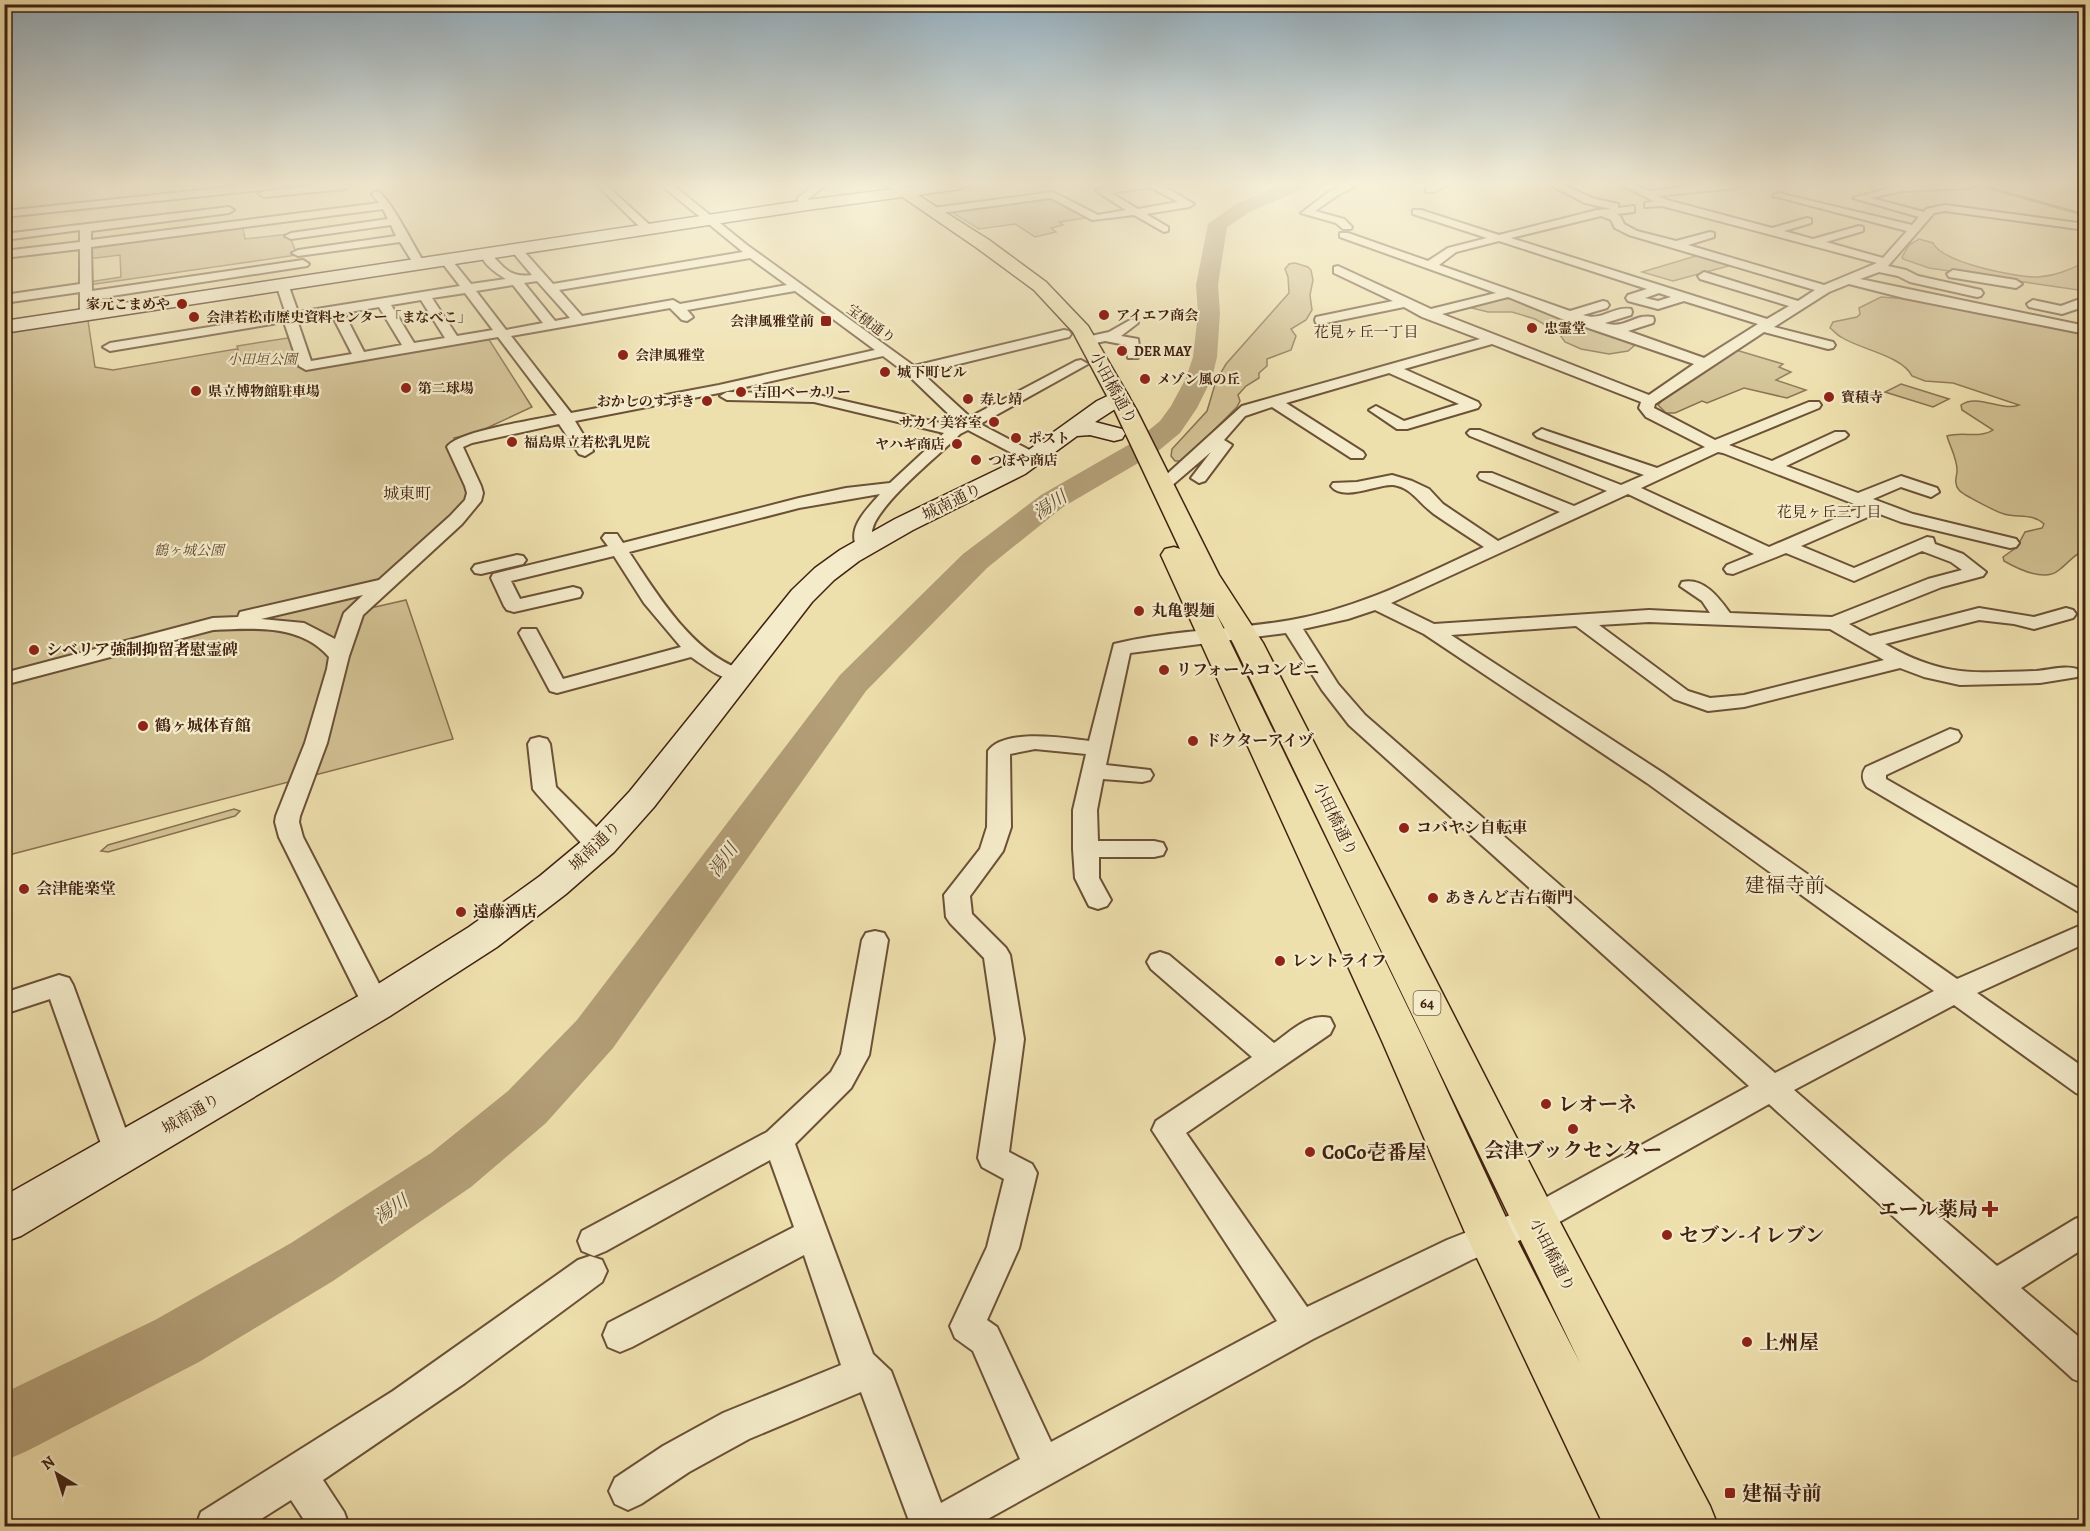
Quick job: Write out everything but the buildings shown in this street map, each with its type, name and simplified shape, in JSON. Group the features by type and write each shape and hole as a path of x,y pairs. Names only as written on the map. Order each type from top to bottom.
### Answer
{"main road":[{"name":"小田橋通り","path":"983,256 1005,273 1041,306 1064,334 1107,408 1167,485 1227,634 1403,1041 1491,1237 1633,1527"},
{"name":"小田橋通り","path":"998,256 1040,286 1072,319 1096,339 1107,408"},
{"name":"小田橋通り","path":"1227,634 1534,1220 1690,1527"}],"street":[{"path":"4,264 19,256"},
{"path":"85,256 86,299"},
{"path":"300,256 304,266"},
{"path":"4,327 86,299 304,266 338,256"},
{"path":"414,256 419,264"},
{"path":"4,299 86,299 282,285 304,266 419,264 469,256"},
{"path":"486,256 500,272 515,280 552,325"},
{"path":"522,256 579,321"},
{"path":"549,288 737,256"},
{"name":"宝積通り","path":"756,256 912,371 961,428 1033,458"},
{"path":"1407,256 1567,316 1705,363"},
{"path":"1430,266 1442,256"},
{"path":"1557,256 1828,345"},
{"path":"1718,256 1825,289"},
{"path":"1860,256 1883,264 1914,279 1993,296"},
{"path":"1889,256 1883,264 1825,289 1705,363 1650,400 1646,408 1651,414 1713,446 1876,507 1907,518 2010,543"},
{"path":"446,260 567,418 567,424 585,451"},
{"path":"1883,264 2016,284"},
{"path":"1338,270 1427,314 1650,400"},
{"path":"1704,276 1799,305"},
{"path":"110,347 539,277"},
{"path":"1848,280 1921,298 2085,330"},
{"path":"282,285 306,366 673,304 682,313 794,283"},
{"path":"710,293 794,283"},
{"path":"1658,289 1632,298 1658,305 1683,297"},
{"path":"1427,314 1506,294"},
{"path":"424,295 453,340"},
{"path":"383,302 410,348"},
{"path":"2024,302 2062,310 2084,302"},
{"path":"1321,320 1404,303"},
{"path":"1567,316 1604,305"},
{"path":"336,309 360,357"},
{"path":"1590,324 1626,312"},
{"path":"1612,332 1648,320"},
{"path":"1096,339 1132,323"},
{"path":"912,371 1064,334"},
{"path":"1096,339 1133,342 1133,356"},
{"path":"1167,485 1245,410 1492,340"},
{"path":"376,1005 332,922 291,837 287,822 316,743 339,656 354,613 382,585 441,535 473,501 475,493 473,486 456,445 468,439 719,389 884,352"},
{"path":"864,545 862,535 866,522 894,488 961,428 1081,364"},
{"path":"1376,410 1402,426 1473,405 1389,368"},
{"path":"719,389 730,397 814,398 870,413 961,428"},
{"path":"1273,401 1357,455"},
{"path":"1098,900 1087,878 1085,810 1121,648 1291,626 1341,615 1376,603 1711,450 1713,446 1814,405"},
{"name":"城南通り","path":"4,1221 376,1005 483,936 553,885 601,844 642,799 813,583 864,545 995,481 1033,458 1070,430 1097,429 1107,408"},
{"path":"1167,485 1250,411 1245,410"},
{"path":"1431,630 1649,616 1834,623 1935,583 1977,572 1956,558 1924,544 1854,575 1778,550 1474,433"},
{"path":"1542,434 1658,474"},
{"path":"1772,467 1840,435"},
{"path":"1486,476 1574,512"},
{"path":"1339,486 1357,487 1392,480 1406,484 1423,493 1437,508 1497,548"},
{"path":"1859,500 1901,481 1931,492"},
{"path":"573,593 514,606 500,578 619,550 794,504 870,489 894,488"},
{"path":"1733,569 1876,507"},
{"path":"481,569 611,538 651,599 693,650 730,673 740,675"},
{"path":"4,679 213,624 382,585"},
{"path":"1689,586 1709,597 1725,620"},
{"path":"1376,603 1431,630 1655,778 2085,1085"},
{"path":"1869,642 1979,615 2005,616 2034,623 2066,614"},
{"path":"1580,620 1681,695 1708,705 1744,701 1902,662"},
{"path":"213,624 243,623 297,627 325,640 339,656"},
{"path":"1834,623 1902,662 1931,673 1960,679 2040,677 2070,673"},
{"path":"1291,626 1329,686 1357,720 2085,1367"},
{"path":"529,633 557,687 693,650"},
{"path":"1950,736 1874,772 1875,782 2085,905"},
{"path":"1042,1467 985,1339 967,1326 1003,1248 1021,1173 993,1158 1010,1039 997,955 959,916 957,895 991,851 999,827 999,751 1012,744 1030,742 1142,775"},
{"path":"539,744 545,789 591,838 601,844"},
{"path":"1085,849 1154,849"},
{"path":"938,1527 1042,1467 1301,1327 1459,1250 1534,1220 1770,1089 1955,992 2085,932"},
{"path":"215,1527 298,1476 495,1343 592,1256 778,1141 841,1080 855,1055 875,940"},
{"path":"1160,962 1272,1058"},
{"path":"4,1004 59,985 120,1155"},
{"path":"1301,1327 1167,1130 1320,1026"},
{"path":"778,1141 859,1365 878,1383 930,1527"},
{"path":"1995,1286 2085,1229"},
{"path":"620,1335 813,1234"},
{"path":"628,1491 676,1459 736,1426 866,1372"},
{"path":"298,1476 330,1527"}],"green space":[{"path":"88,256 108,256 88,259"},
{"path":"120,256 287,256 88,285 89,282 121,277"},
{"path":"1694,256 1704,256 1732,265 1673,281 1642,272"},
{"path":"1949,256 1997,272 2037,277 2056,274 2085,261 2085,291 1929,268 1902,257"},
{"path":"1295,263 1311,270 1312,310 1306,320 1291,329 1296,336 1291,350 1267,359 1267,366 1259,373 1259,378 1246,386 1238,395 1240,401 1237,407 1183,461 1175,461 1171,456 1172,449 1207,411 1216,381 1226,364 1289,293 1285,269 1289,264"},
{"path":"1881,297 1908,299 1984,312 2085,332 2085,554 2078,554 2059,570 2046,575 2024,571 2004,561 2003,557 2017,547 2025,532 2042,528 2044,524 2030,517 2000,513 1959,490 1956,483 1956,463 1947,436 1977,435 1993,430 1962,410 1961,405 1967,402 2012,407 2019,405 1953,383 1925,381 1912,376 1900,363 1849,341 1830,328 1833,322 1857,317 1860,314 1859,308"},
{"path":"1512,299 1631,342 1634,346 1628,351 1609,354 1581,349 1565,342 1558,332 1535,319 1512,312 1488,312 1472,308 1488,300"},
{"name":"鶴ヶ城公園","path":"87,314 95,367 113,370 236,349 239,353 237,346 294,337 306,367 488,338 532,407 476,433 454,438 465,454 480,493 362,610 406,600 453,739 5,856 5,327"},
{"path":"1736,350 1783,364 1779,367 1791,372 1776,380 1806,390 1787,398 1744,388 1707,403 1702,401 1675,413 1666,413 1658,405 1664,398"},
{"path":"1901,384 1949,399 1933,407 1885,392"},
{"path":"234,809 240,811 235,816 108,852 101,851 108,845"}],"waterway":[{"name":"湯川","path":"4,1428 177,1341 312,1262 451,1170 527,1107 595,1034 853,683 975,561 1052,501 1147,446 1170,427 1184,408 1199,378 1205,357 1209,313 1207,285 1212,256"}],"place":[{"name":"家元こまめや","path":"182,304"},
{"name":"アイエフ商会","path":"1104,315"},
{"name":"会津若松市歴史資料センター「まなべこ」","path":"194,317"},
{"name":"会津風雅堂前","path":"826,321"},
{"name":"忠霊堂","path":"1532,328"},
{"name":"DER MAY","path":"1122,351"},
{"name":"会津風雅堂","path":"623,355"},
{"name":"城下町ビル","path":"885,372"},
{"name":"メゾン風の丘","path":"1145,379"},
{"name":"第二球場","path":"406,388"},
{"name":"県立博物館駐車場","path":"196,391"},
{"name":"吉田ベーカリー","path":"741,392"},
{"name":"寳積寺","path":"1829,397"},
{"name":"寿し靖","path":"968,399"},
{"name":"おかしのすずき","path":"707,401"},
{"name":"サカイ美容室","path":"994,422"},
{"name":"ポスト","path":"1016,438"},
{"name":"福島県立若松乳児院","path":"512,442"},
{"name":"ヤハギ商店","path":"957,444"},
{"name":"つぼや商店","path":"976,460"},
{"name":"丸亀製麺","path":"1139,611"},
{"name":"シベリア強制抑留者慰霊碑","path":"34,650"},
{"name":"リフォームコンビニ","path":"1164,670"},
{"name":"鶴ヶ城体育館","path":"143,726"},
{"name":"ドクターアイヅ","path":"1193,741"},
{"name":"コバヤシ自転車","path":"1404,828"},
{"name":"会津能楽堂","path":"24,889"},
{"name":"あきんど吉右衛門","path":"1433,898"},
{"name":"遠藤酒店","path":"461,912"},
{"name":"レントライフ","path":"1280,961"},
{"name":"レオーネ","path":"1546,1104"},
{"name":"会津ブックセンター","path":"1573,1129"},
{"name":"CoCo壱番屋","path":"1310,1152"},
{"name":"エール薬局","path":"1990,1209"},
{"name":"セブン-イレブン","path":"1667,1235"},
{"name":"上州屋","path":"1747,1342"},
{"name":"建福寺前","path":"1730,1493"}],"district":[{"name":"花見ヶ丘一丁目","path":"1366,332"},
{"name":"城東町","path":"407,494"},
{"name":"花見ヶ丘三丁目","path":"1829,512"},
{"name":"建福寺前","path":"1785,885"}],"park label":[{"name":"小田垣公園","path":"262,359"}]}
